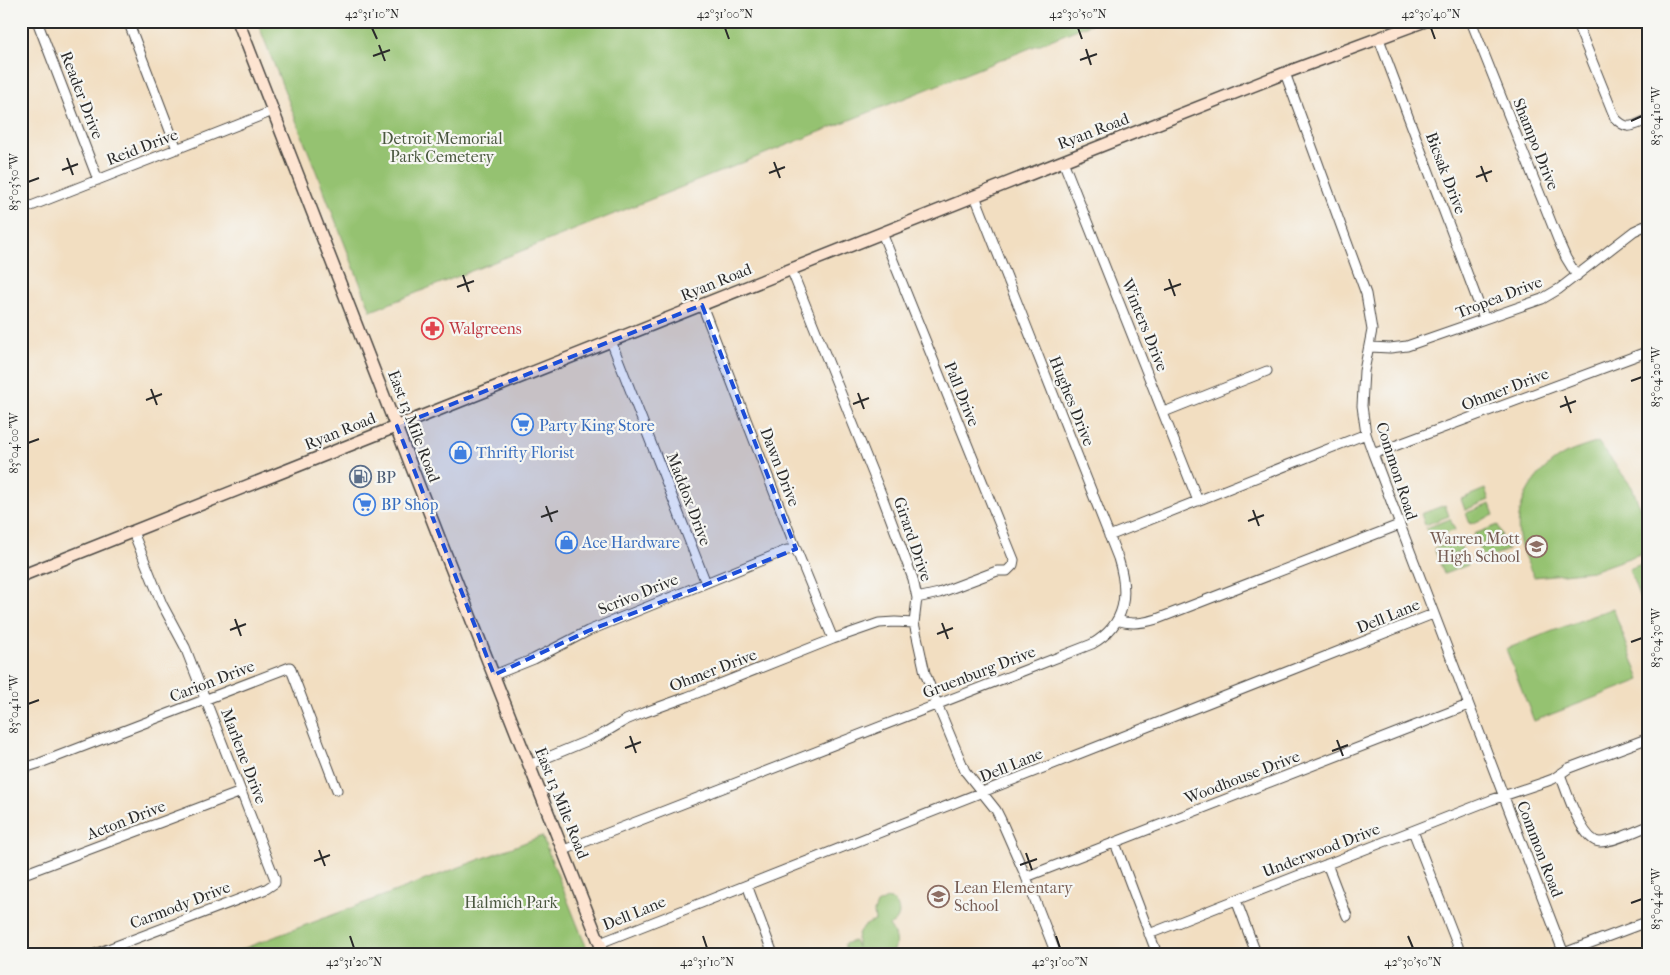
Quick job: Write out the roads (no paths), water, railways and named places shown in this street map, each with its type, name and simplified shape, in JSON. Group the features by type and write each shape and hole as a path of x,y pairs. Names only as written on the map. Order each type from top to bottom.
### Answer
{"main road":[{"name":"East 13 Mile Road","path":"238,21 602,949"},
{"name":"Ryan Road","path":"21,576 1062,161 1285,73 1425,21"}],"street":[{"name":"Reader Drive","path":"37,21 98,180"},
{"path":"128,21 177,149"},
{"name":"Shampo Drive","path":"1470,21 1559,242 1577,276"},
{"path":"1576,21 1615,118 1624,126 1629,127 1649,119"},
{"name":"Bicsak Drive","path":"1379,39 1484,318"},
{"name":"Common Road","path":"1285,73 1366,294 1372,330 1364,371 1362,406 1366,434 1372,454 1564,953"},
{"name":"Reid Drive","path":"21,210 273,111"},
{"name":"Winters Drive","path":"1062,161 1198,501"},
{"name":"Hughes Drive","path":"975,196 1123,574 1125,590 1118,620"},
{"name":"Tropea Drive","path":"1370,347 1390,348 1407,346 1542,299 1577,276 1634,231 1649,224"},
{"name":"Pall Drive","path":"882,233 1014,560 1013,565 1007,571 997,571 939,593 917,598"},
{"name":"Girard Drive","path":"791,269 882,496 913,579 917,598 914,623 925,673 965,771 1001,820 1056,954"},
{"name":"Dawn Drive","path":"702,305 796,549 833,639"},
{"name":"Maddox Drive","path":"611,341 706,583"},
{"name":"Ohmer Drive","path":"1372,454 1649,351"},
{"path":"1164,412 1268,371"},
{"path":"1109,536 1366,434"},
{"path":"1118,620 1136,623 1157,620 1399,525"},
{"name":"Marlene Drive","path":"133,532 162,604 185,647 274,872 275,883"},
{"name":"Scrivo Drive","path":"494,675 534,659 588,631 787,550 796,549"},
{"name":"Dell Lane","path":"602,949 746,885 1433,614"},
{"name":"Gruenburg Drive","path":"564,850 1092,644 1111,630 1118,620"},
{"name":"Ohmer Drive","path":"529,765 598,736 642,713 688,697 833,639 879,623 914,623"},
{"name":"Carion Drive","path":"21,769 290,667 338,790"},
{"name":"Woodhouse Drive","path":"1026,877 1468,705"},
{"name":"Underwood Drive","path":"1149,934 1503,796 1545,782 1569,768 1649,738"},
{"path":"1560,774 1582,826 1594,841 1604,842 1649,826"},
{"name":"Acton Drive","path":"21,875 242,792"},
{"path":"1413,831 1461,954"},
{"path":"1115,843 1157,954"},
{"path":"1327,864 1347,916"},
{"name":"Carmody Drive","path":"95,954 266,889 275,883"},
{"path":"746,885 773,954"},
{"path":"1236,900 1256,954"},
{"path":"1564,953 1649,921"}],"place":[{"name":"Walgreens","path":"433,328"},
{"name":"Party King Store","path":"523,425"},
{"name":"Thrifty Florist","path":"460,452"},
{"name":"BP","path":"360,477"},
{"name":"BP Shop","path":"365,504"},
{"name":"Ace Hardware","path":"566,542"},
{"name":"Warren Mott High School","path":"1536,547"},
{"name":"Lean Elementary School","path":"938,896"}],"park label":[{"name":"Detroit Memorial Park Cemetery","path":"442,147"},
{"name":"Halmich Park","path":"511,902"}]}
